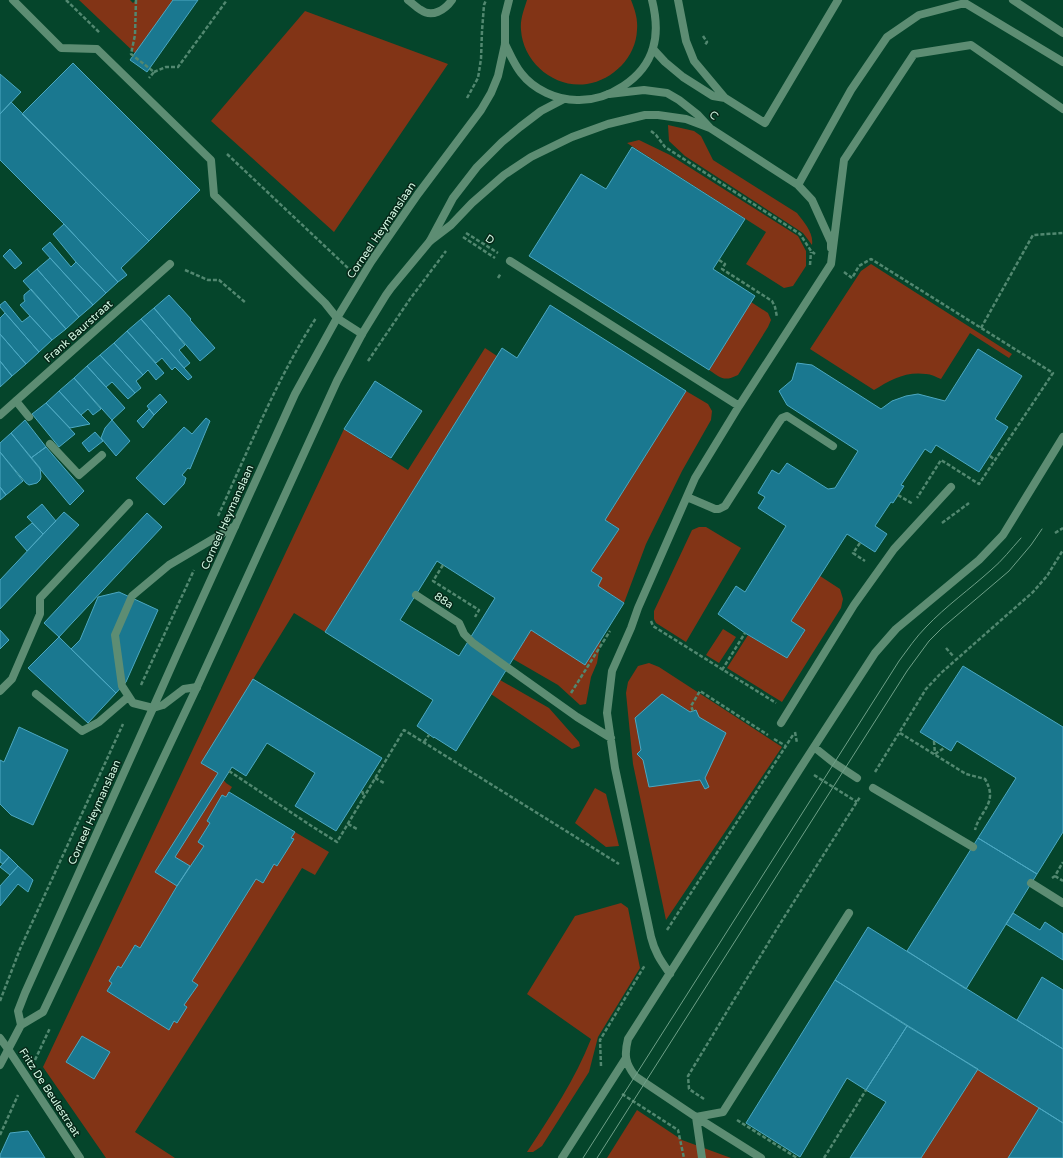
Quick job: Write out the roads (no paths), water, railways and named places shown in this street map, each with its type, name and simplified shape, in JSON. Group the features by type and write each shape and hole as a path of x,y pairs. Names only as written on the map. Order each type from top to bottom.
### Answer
{"street":[{"path":"13,0 61,48 97,49 211,160 214,195 325,303 337,318 362,334"},
{"path":"408,0 422,12 436,13 448,6 452,0"},
{"name":"Corneel Heymanslaan","path":"510,0 505,16 505,44 498,76 491,93 481,110 418,194 371,262 337,318 295,394 25,993 18,1011 21,1025 43,1012 197,687 337,381 362,334 391,288 430,241 453,198 478,168 502,142 520,127 541,111 564,99"},
{"name":"Corneel Heymanslaan","path":"505,44 521,74 532,84 547,94 564,99 593,99 608,94 623,86 636,76 646,64 653,49 656,33 656,17 652,0"},
{"path":"678,0 686,41 694,61 724,98 765,123 838,0"},
{"path":"1013,0 1063,33"},
{"path":"798,184 851,90 887,37 919,15 965,3 1063,62"},
{"path":"670,974 654,949 637,876 615,768 607,714 612,671 695,478 739,406 832,264 844,160 914,54 971,45 1063,109"},
{"path":"653,49 665,62 683,77 713,96 724,98"},
{"name":"C","path":"608,94 644,90 667,92 698,114 710,128 798,184 812,200 831,242 832,264"},
{"path":"430,241 451,225 472,203 504,175 531,157 572,137 608,124 645,115 658,115 686,119 710,128"},
{"path":"510,261 739,406"},
{"name":"Frank Baurstraat","path":"0,415 170,264"},
{"path":"16,401 29,417"},
{"path":"687,497 715,509 725,506 782,418 788,416 833,446"},
{"path":"761,1158 635,1076 629,1068 626,1058 628,1039 875,653 896,629 979,560 1003,535 1063,437"},
{"path":"50,444 79,475 102,455"},
{"path":"781,724 790,712 854,605 894,549 951,487"},
{"path":"0,691 12,679 40,614 40,598 129,503"},
{"path":"197,687 184,689 163,705 154,708 131,700 122,686 115,635 132,596 169,565 235,526"},
{"name":"88a","path":"416,595 460,623 464,634 473,643 577,717 611,738"},
{"path":"36,694 82,731 99,722 131,700"},
{"path":"814,747 834,763 857,778"},
{"path":"873,788 973,847"},
{"path":"1032,883 1063,903"},
{"path":"696,1117 723,1112 850,913"},
{"path":"0,1065 21,1025"},
{"name":"Fritz De Beulestraat","path":"0,1038 80,1158"},
{"path":"562,1158 626,1058"},
{"path":"696,1117 702,1158"}],"tram line":[{"path":"597,1158 907,671 929,641 942,628 1009,571 1031,545 1042,529"},
{"path":"583,1158 899,661 926,627 1003,559 1021,538"}]}
